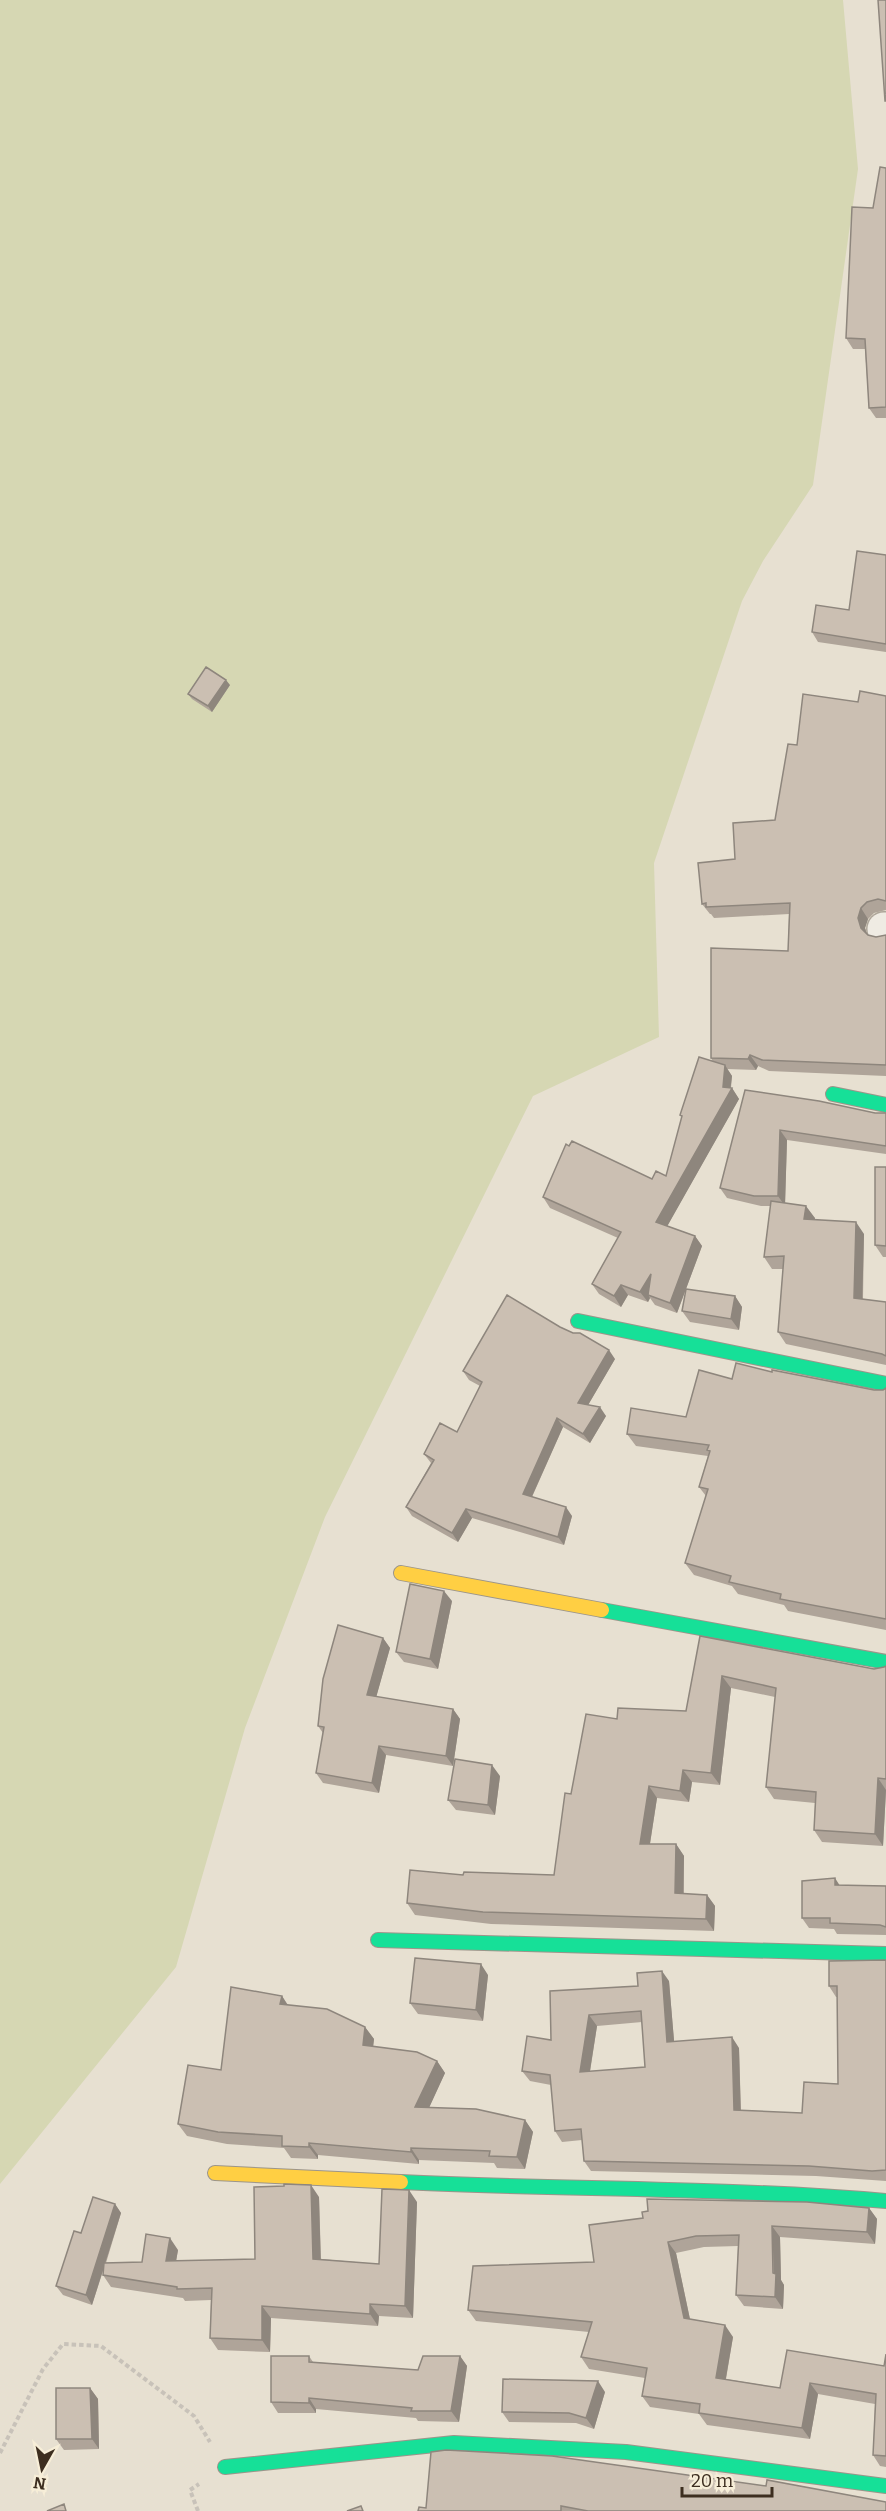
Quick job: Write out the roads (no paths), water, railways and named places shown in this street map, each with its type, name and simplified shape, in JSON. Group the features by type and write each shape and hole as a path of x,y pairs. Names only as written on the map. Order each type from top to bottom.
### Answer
{"street":[{"path":"833,1094 886,1105"},
{"path":"578,1321 886,1384"},
{"path":"401,1573 886,1662"},
{"path":"378,1940 886,1954"},
{"path":"215,2173 544,2189 816,2195 886,2201"},
{"path":"225,2467 454,2443 626,2452 886,2486"}]}
